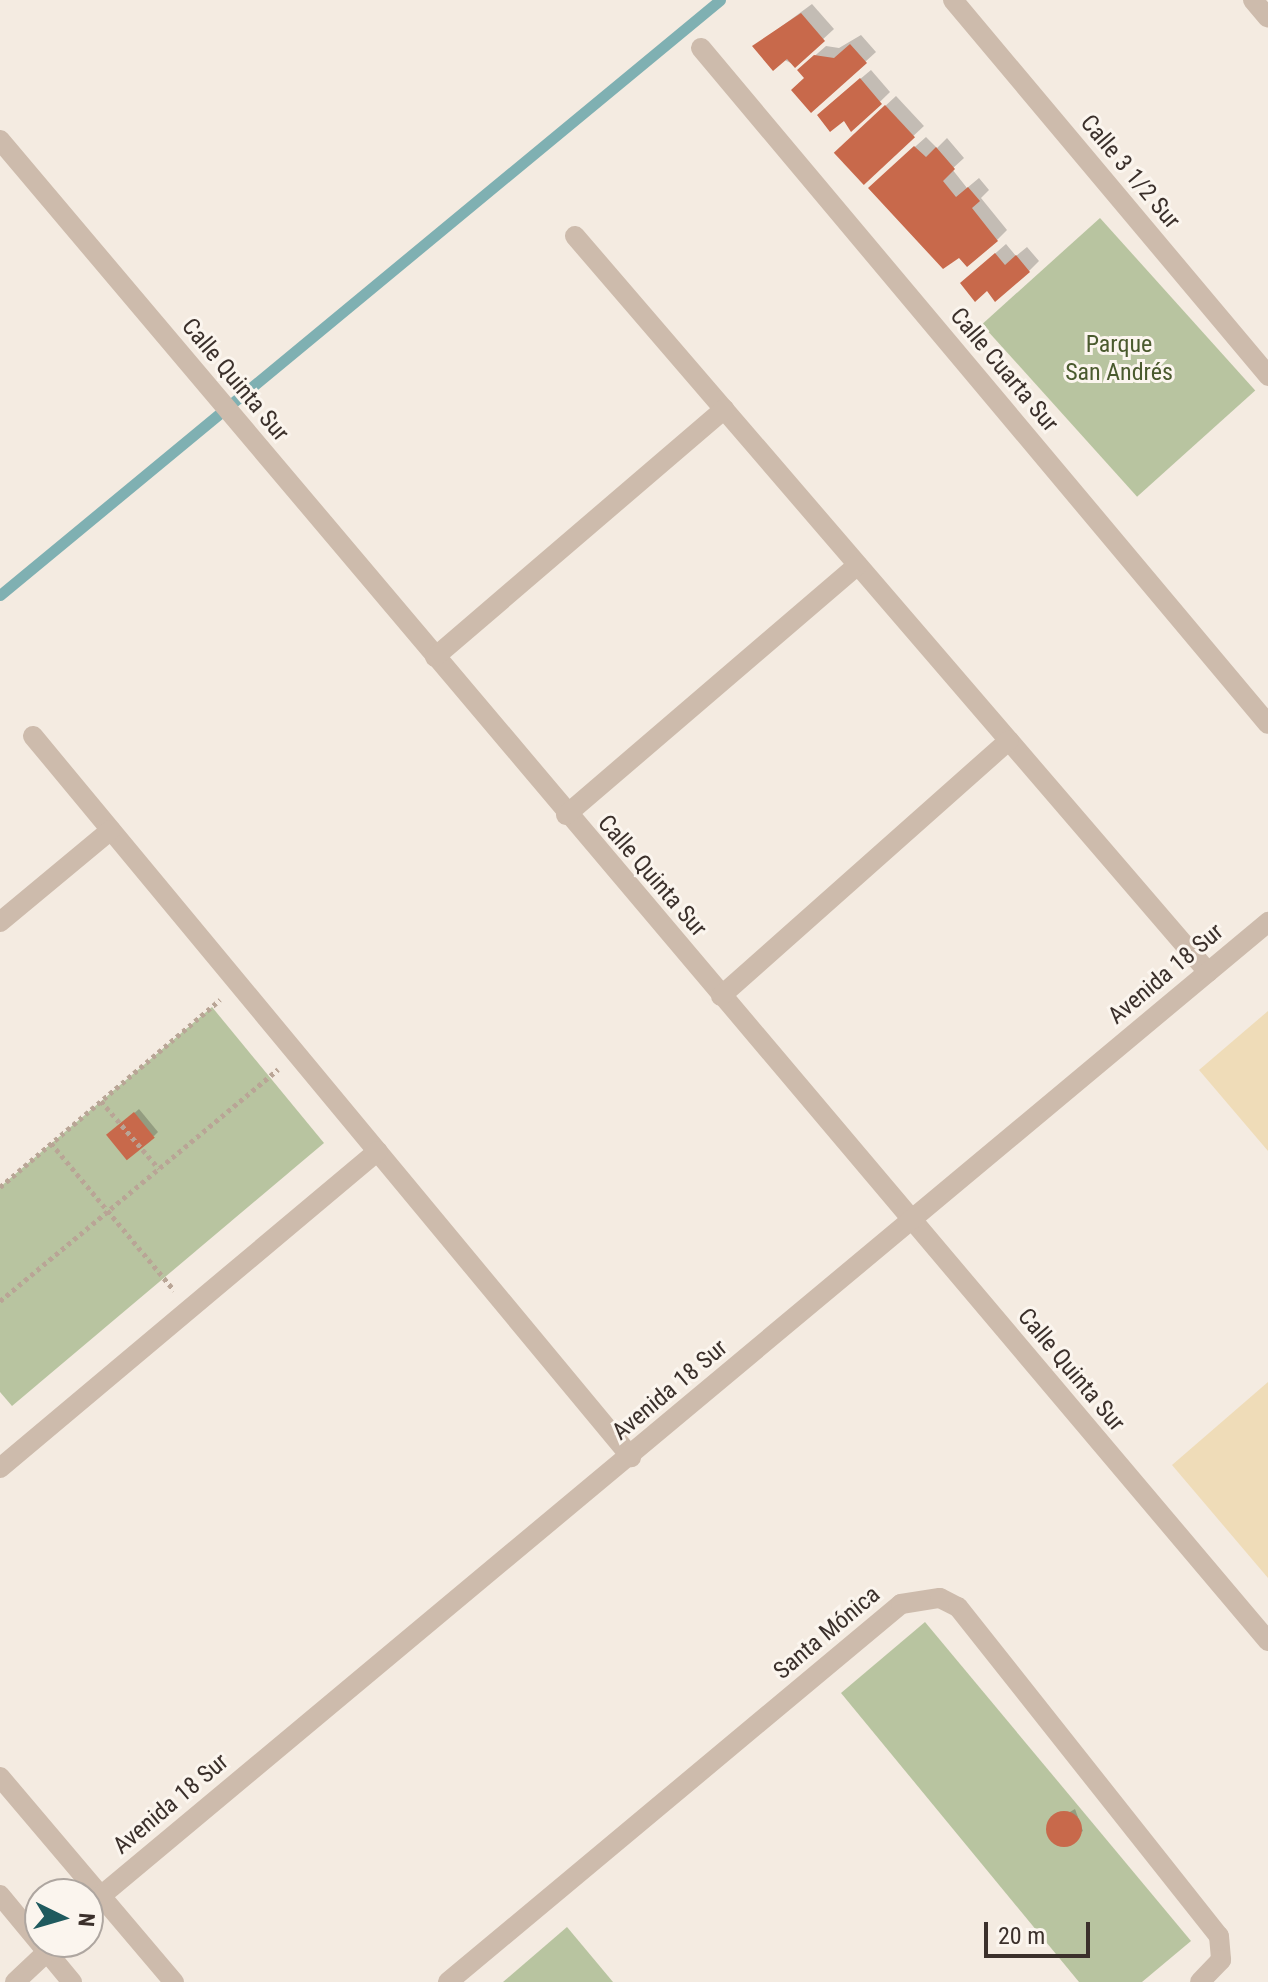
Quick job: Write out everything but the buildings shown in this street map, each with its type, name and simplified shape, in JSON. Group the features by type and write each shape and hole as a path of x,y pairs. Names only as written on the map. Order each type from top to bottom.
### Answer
{"street":[{"name":"Calle 3 1/2 Sur","path":"953,0 1268,376"},
{"path":"1253,0 1268,18"},
{"name":"Calle Cuarta Sur","path":"701,48 1268,724"},
{"name":"Calle Quinta Sur","path":"0,140 566,815 1268,1641"},
{"path":"575,236 1208,972"},
{"path":"435,657 724,409"},
{"path":"566,815 858,565"},
{"path":"33,736 631,1457"},
{"path":"721,996 1009,740"},
{"path":"0,922 111,830"},
{"name":"Avenida 18 Sur","path":"104,1893 913,1223 1268,922"},
{"path":"2,1462 378,1151"},
{"name":"Santa Mónica","path":"448,1982 901,1604 931,1598 958,1607 1219,1936 1221,1960 1200,1982"},
{"path":"0,1777 87,1878"},
{"path":"0,1895 24,1924"},
{"path":"104,1897 174,1982"},
{"path":"15,1982 41,1958"},
{"path":"52,1958 72,1982"}],"path":[{"path":"0,1187 239,984"},
{"path":"0,1301 297,1053"},
{"path":"101,1101 159,1169"},
{"path":"51,1143 189,1309"}],"green space":[{"name":"Parque San Andrés","path":"1100,218 1255,390 1137,497 982,324"},
{"path":"212,1007 324,1143 12,1406 0,1392 0,1187"},
{"path":"925,1622 1191,1941 1142,1982 1079,1982 841,1693"},
{"path":"567,1927 613,1982 503,1982"}],"sand":[{"path":"1268,1011 1268,1151 1199,1070"},
{"path":"1268,1382 1268,1578 1172,1465"}],"waterway":[{"path":"0,595 720,0"}]}
